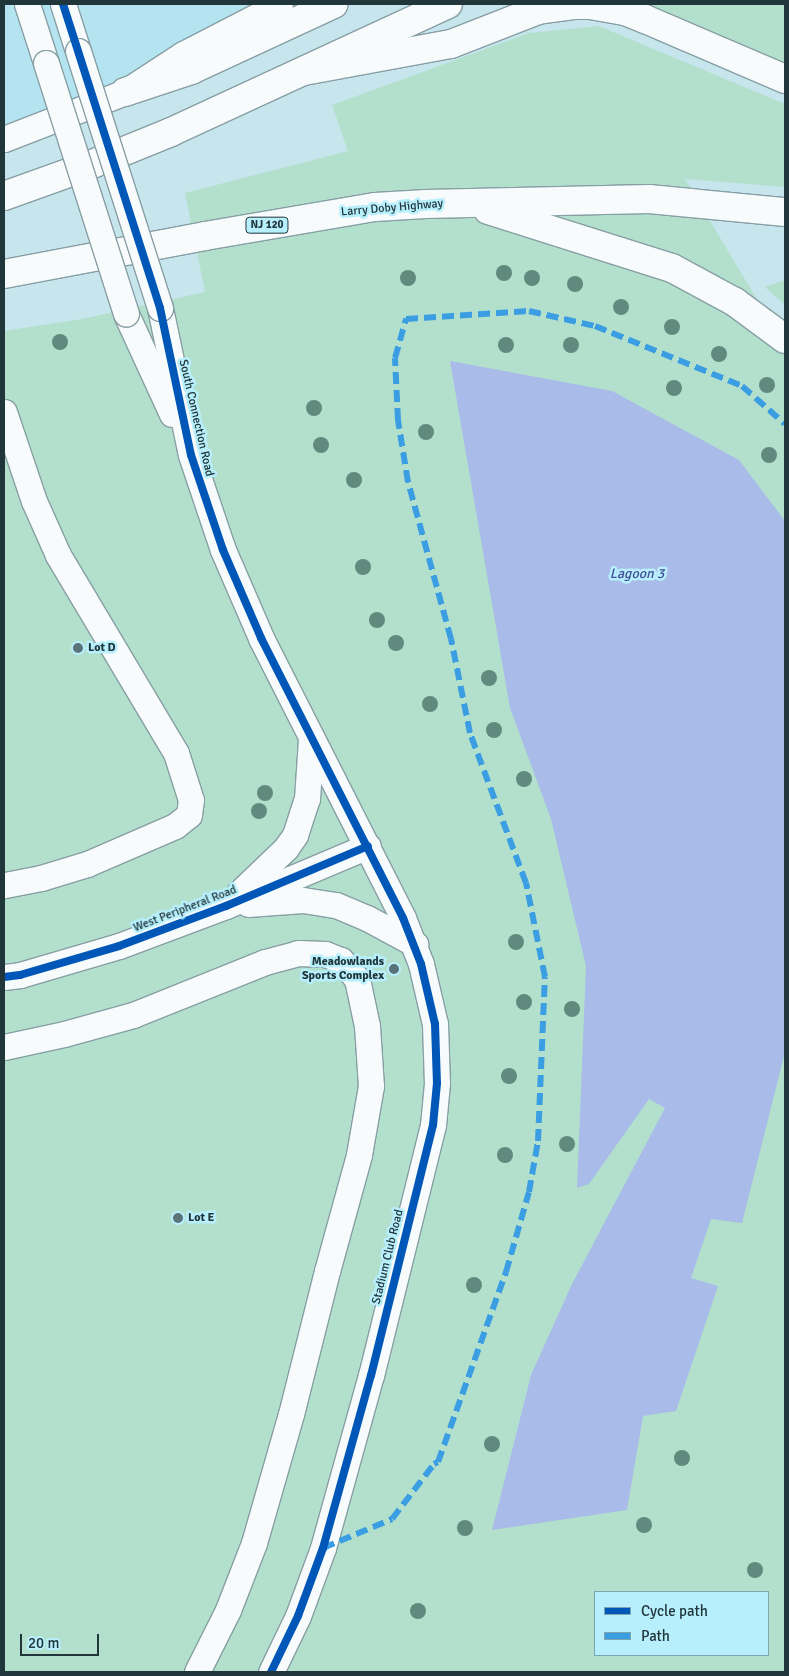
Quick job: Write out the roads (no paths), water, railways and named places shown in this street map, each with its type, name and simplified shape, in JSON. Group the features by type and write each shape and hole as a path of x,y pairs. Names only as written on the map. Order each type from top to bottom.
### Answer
{"highway":[{"path":"125,92 191,70 334,4"},
{"path":"4,196 130,149 448,4"},
{"path":"304,71 451,44 504,21 538,10 572,5 590,5 625,11 785,79"},
{"name":"Larry Doby Highway","path":"4,274 375,207 649,199 785,212"},
{"path":"468,203 672,268 735,302 785,339"}],"street":[{"name":"South Connection Road","path":"27,4 126,314 191,455 241,594 311,738 368,846"},
{"name":"South Connection Road","path":"63,4 160,308 191,455"},
{"path":"4,139 125,92 183,54 280,4"},
{"path":"4,412 34,501 58,555 176,753 191,800 188,814 175,826 87,864 41,878 4,885"},
{"path":"226,906 286,848 295,835 307,799 311,738"},
{"name":"West Peripheral Road","path":"4,977 20,975 119,946 226,906 368,846"},
{"name":"Stadium Club Road","path":"271,1672 298,1616 323,1548 368,1384 431,1134 437,1083 436,1024 427,985 415,944 368,846"},
{"path":"226,906 303,900 320,902 351,911 415,944"},
{"path":"4,1046 64,1034 133,1015 266,962 298,953 325,954 340,960 357,979 367,1026 371,1086 359,1155 291,1414 254,1543 228,1610 197,1672"}],"water":[{"name":"Lagoon 3","path":"450,361 612,391 739,460 785,521 785,1052 742,1223 711,1219 691,1278 718,1286 676,1411 643,1416 627,1510 492,1530 531,1375 572,1284 665,1108 649,1099 589,1184 577,1188 586,966 551,819 510,708"}],"place":[{"name":"Lot D","path":"78,648"},
{"name":"Meadowlands Sports Complex","path":"394,969"},
{"name":"Lot E","path":"178,1218"}]}
